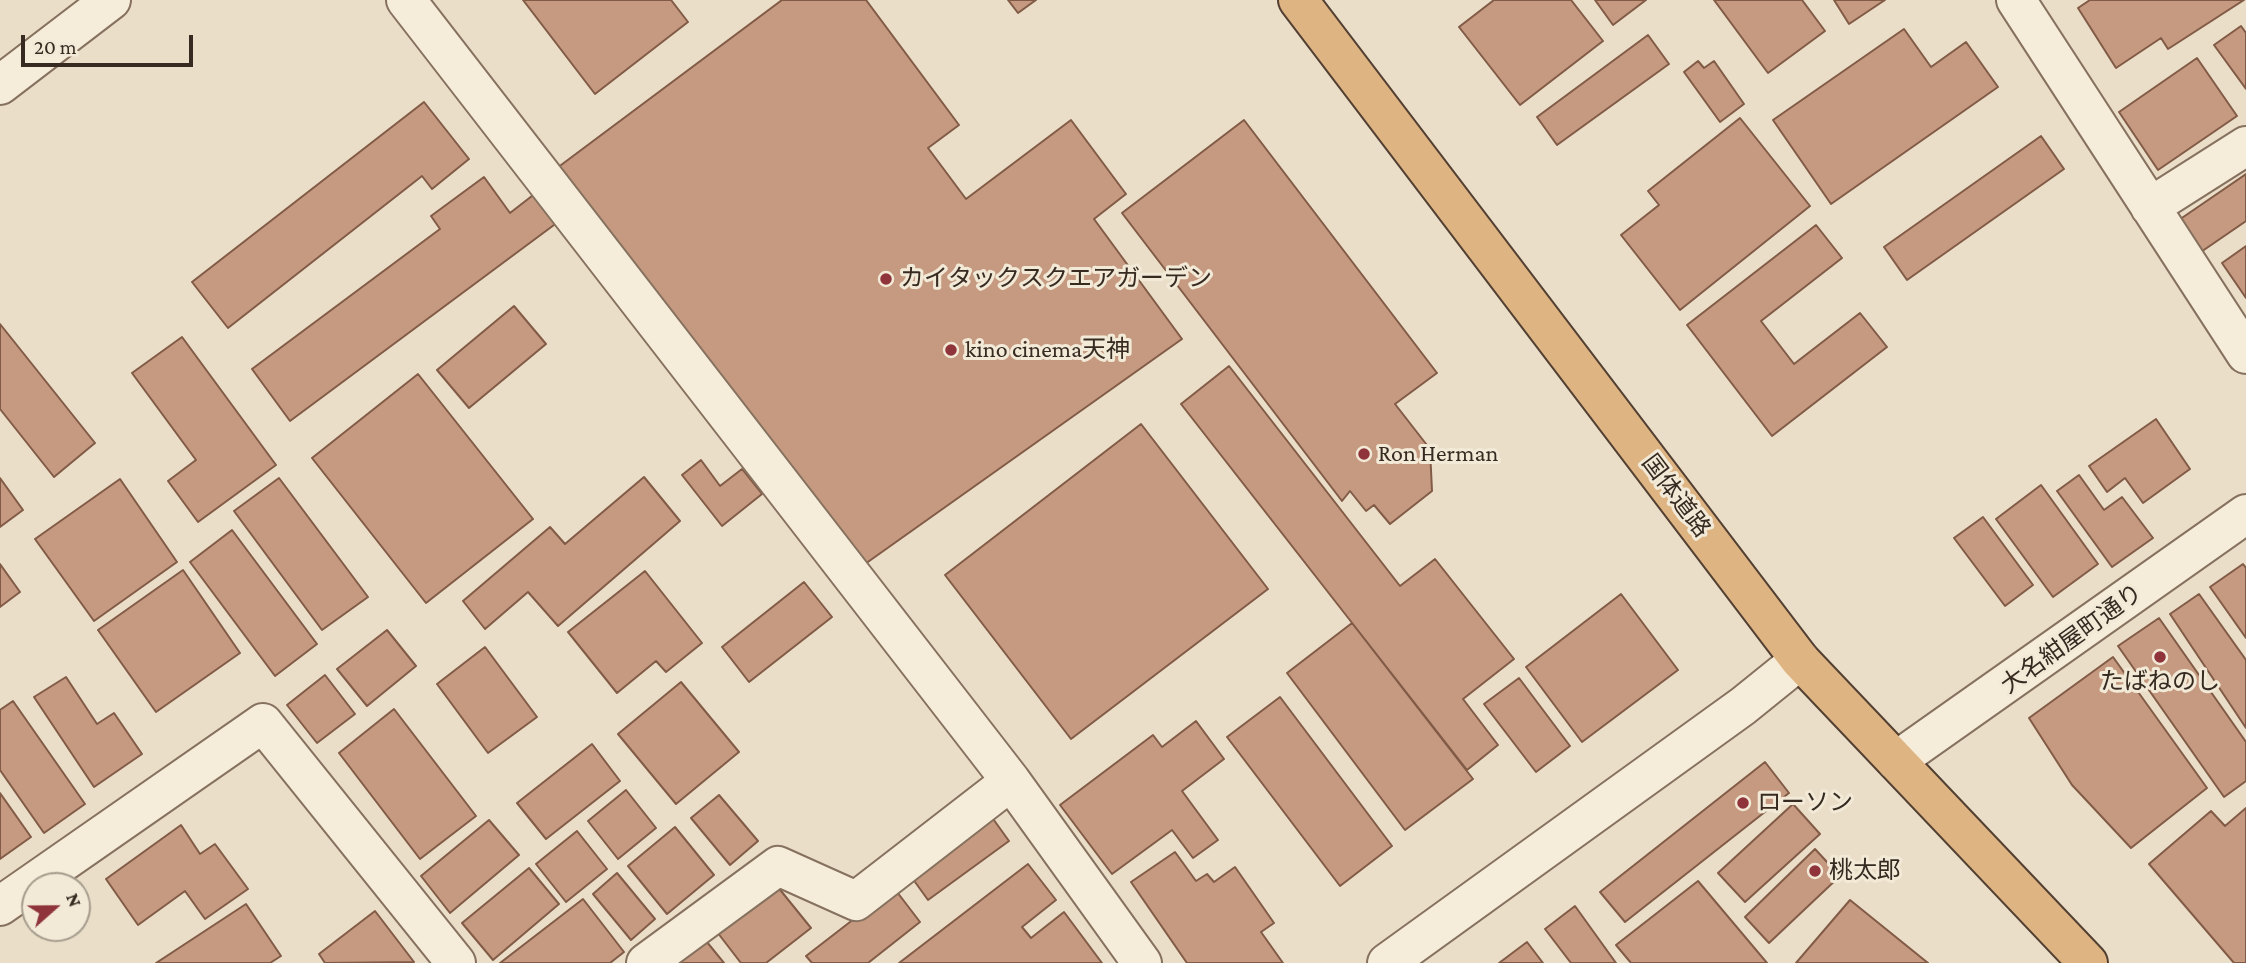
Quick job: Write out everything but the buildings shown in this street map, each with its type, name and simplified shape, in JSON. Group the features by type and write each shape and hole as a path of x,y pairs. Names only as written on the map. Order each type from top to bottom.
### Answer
{"highway":[{"name":"国体道路","path":"1298,0 1800,660 2088,963"}],"street":[{"path":"0,85 111,0"},
{"path":"406,0 1011,781 1142,963"},
{"path":"2015,0 2246,355"},
{"path":"2150,207 2246,146"},
{"name":"大名紺屋町通り","path":"1896,761 2246,514"},
{"path":"1387,963 1743,706 1800,660"},
{"path":"0,906 263,723 456,963"},
{"path":"646,963 778,866 856,901 1011,781"}],"place":[{"name":"カイタックスクエアガーデン","path":"886,279"},
{"name":"kino cinema天神","path":"951,350"},
{"name":"Ron Herman","path":"1364,454"},
{"name":"たばねのし","path":"2160,657"},
{"name":"ローソン","path":"1743,803"},
{"name":"桃太郎","path":"1815,871"}]}
